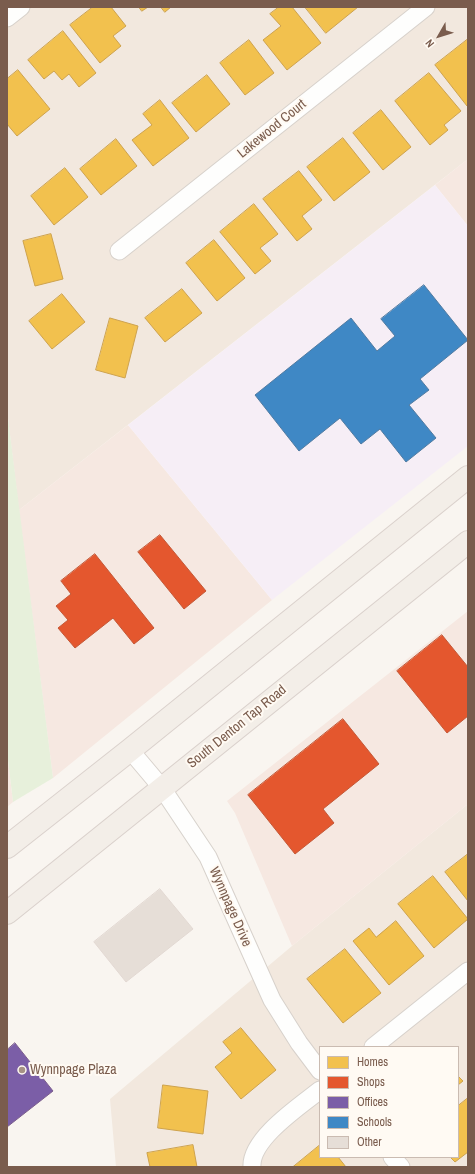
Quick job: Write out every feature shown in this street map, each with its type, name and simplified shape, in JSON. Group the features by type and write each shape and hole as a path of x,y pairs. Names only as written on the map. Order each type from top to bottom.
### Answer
{"main road":[{"path":"7,847 130,750 468,477"},
{"name":"South Denton Tap Road","path":"7,913 468,542"}],"street":[{"path":"7,18 21,7"},
{"name":"Lakewood Court","path":"119,251 426,7"},
{"name":"Wynnpage Drive","path":"130,750 162,788 208,857 272,1000 299,1043 319,1070"},
{"path":"374,1046 468,971"},
{"path":"252,1167 251,1161 265,1135 319,1091"},
{"path":"393,1158 401,1167"}],"shaded area":[{"path":"7,7 468,7 468,159 19,510 7,410"},
{"path":"468,159 468,226 435,185"},
{"path":"435,185 468,226 468,446 272,600 128,425"},
{"path":"128,425 272,600 53,778 19,510"},
{"path":"468,611 468,804 292,946 235,813 227,801"},
{"path":"7,752 13,802 7,807"},
{"path":"468,804 468,1167 116,1167 110,1099 292,946"}],"green space":[{"path":"7,410 53,778 13,802 7,752"}],"building: Homes":[{"path":"93,7 111,7 126,26 113,36 121,46 100,63 70,25"},
{"path":"139,7 148,7 142,11"},
{"path":"161,7 171,7 165,12"},
{"path":"279,7 292,7 321,43 287,70 263,40 281,26 270,14"},
{"path":"305,7 358,7 326,33"},
{"path":"63,31 96,73 79,87 69,74 62,80 54,71 44,79 28,60"},
{"path":"468,39 468,105 467,106 435,65"},
{"path":"249,40 274,73 245,95 220,63"},
{"path":"18,70 50,109 17,136 7,124 7,79"},
{"path":"429,73 461,111 444,125 448,130 430,145 395,101"},
{"path":"207,75 230,104 196,132 172,103"},
{"path":"160,100 189,138 153,166 132,140 152,125 143,114"},
{"path":"381,110 411,147 383,170 353,133"},
{"path":"343,138 370,172 334,201 307,167"},
{"path":"116,139 137,166 101,195 80,169"},
{"path":"65,168 88,197 54,225 31,196"},
{"path":"299,171 322,200 302,216 312,229 297,241 263,199"},
{"path":"254,204 278,234 260,248 271,261 255,274 220,232"},
{"path":"51,234 63,279 35,286 23,241"},
{"path":"214,240 245,278 217,301 186,263"},
{"path":"182,289 202,313 165,342 145,318"},
{"path":"62,294 85,322 52,349 29,321"},
{"path":"110,318 138,326 125,378 96,370"},
{"path":"468,854 468,901 445,872"},
{"path":"433,876 468,919 434,948 398,904"},
{"path":"396,921 424,956 389,985 353,941 369,928 376,937"},
{"path":"345,949 381,993 343,1023 307,979"},
{"path":"241,1028 276,1070 241,1099 215,1067 232,1053 223,1042"},
{"path":"459,1077 463,1081 459,1084"},
{"path":"163,1085 208,1091 203,1134 158,1128"},
{"path":"468,1098 468,1152 455,1162 451,1158 459,1158 459,1105"},
{"path":"193,1145 197,1167 150,1167 147,1153"},
{"path":"319,1146 319,1158 339,1158 346,1167 293,1167"}],"building: Shops":[{"path":"160,535 206,591 184,609 138,552"},
{"path":"95,554 154,628 134,644 113,618 75,648 58,628 68,620 56,606 71,594 61,581"},
{"path":"442,635 468,667 468,716 447,733 397,671"},
{"path":"343,719 379,764 323,809 334,823 295,854 248,795"}],"building: Offices":[{"name":"Wynnpage Plaza","path":"15,1043 53,1091 7,1127 7,1050"}],"building: Schools":[{"path":"424,285 468,340 420,379 429,390 409,405 436,438 406,462 380,429 361,444 340,418 299,451 255,395 351,318 377,351 395,336 381,319"}],"building: Other":[{"path":"160,889 193,929 126,982 94,942"}],"place":[{"name":"Wynnpage Plaza","path":"22,1070"}]}
